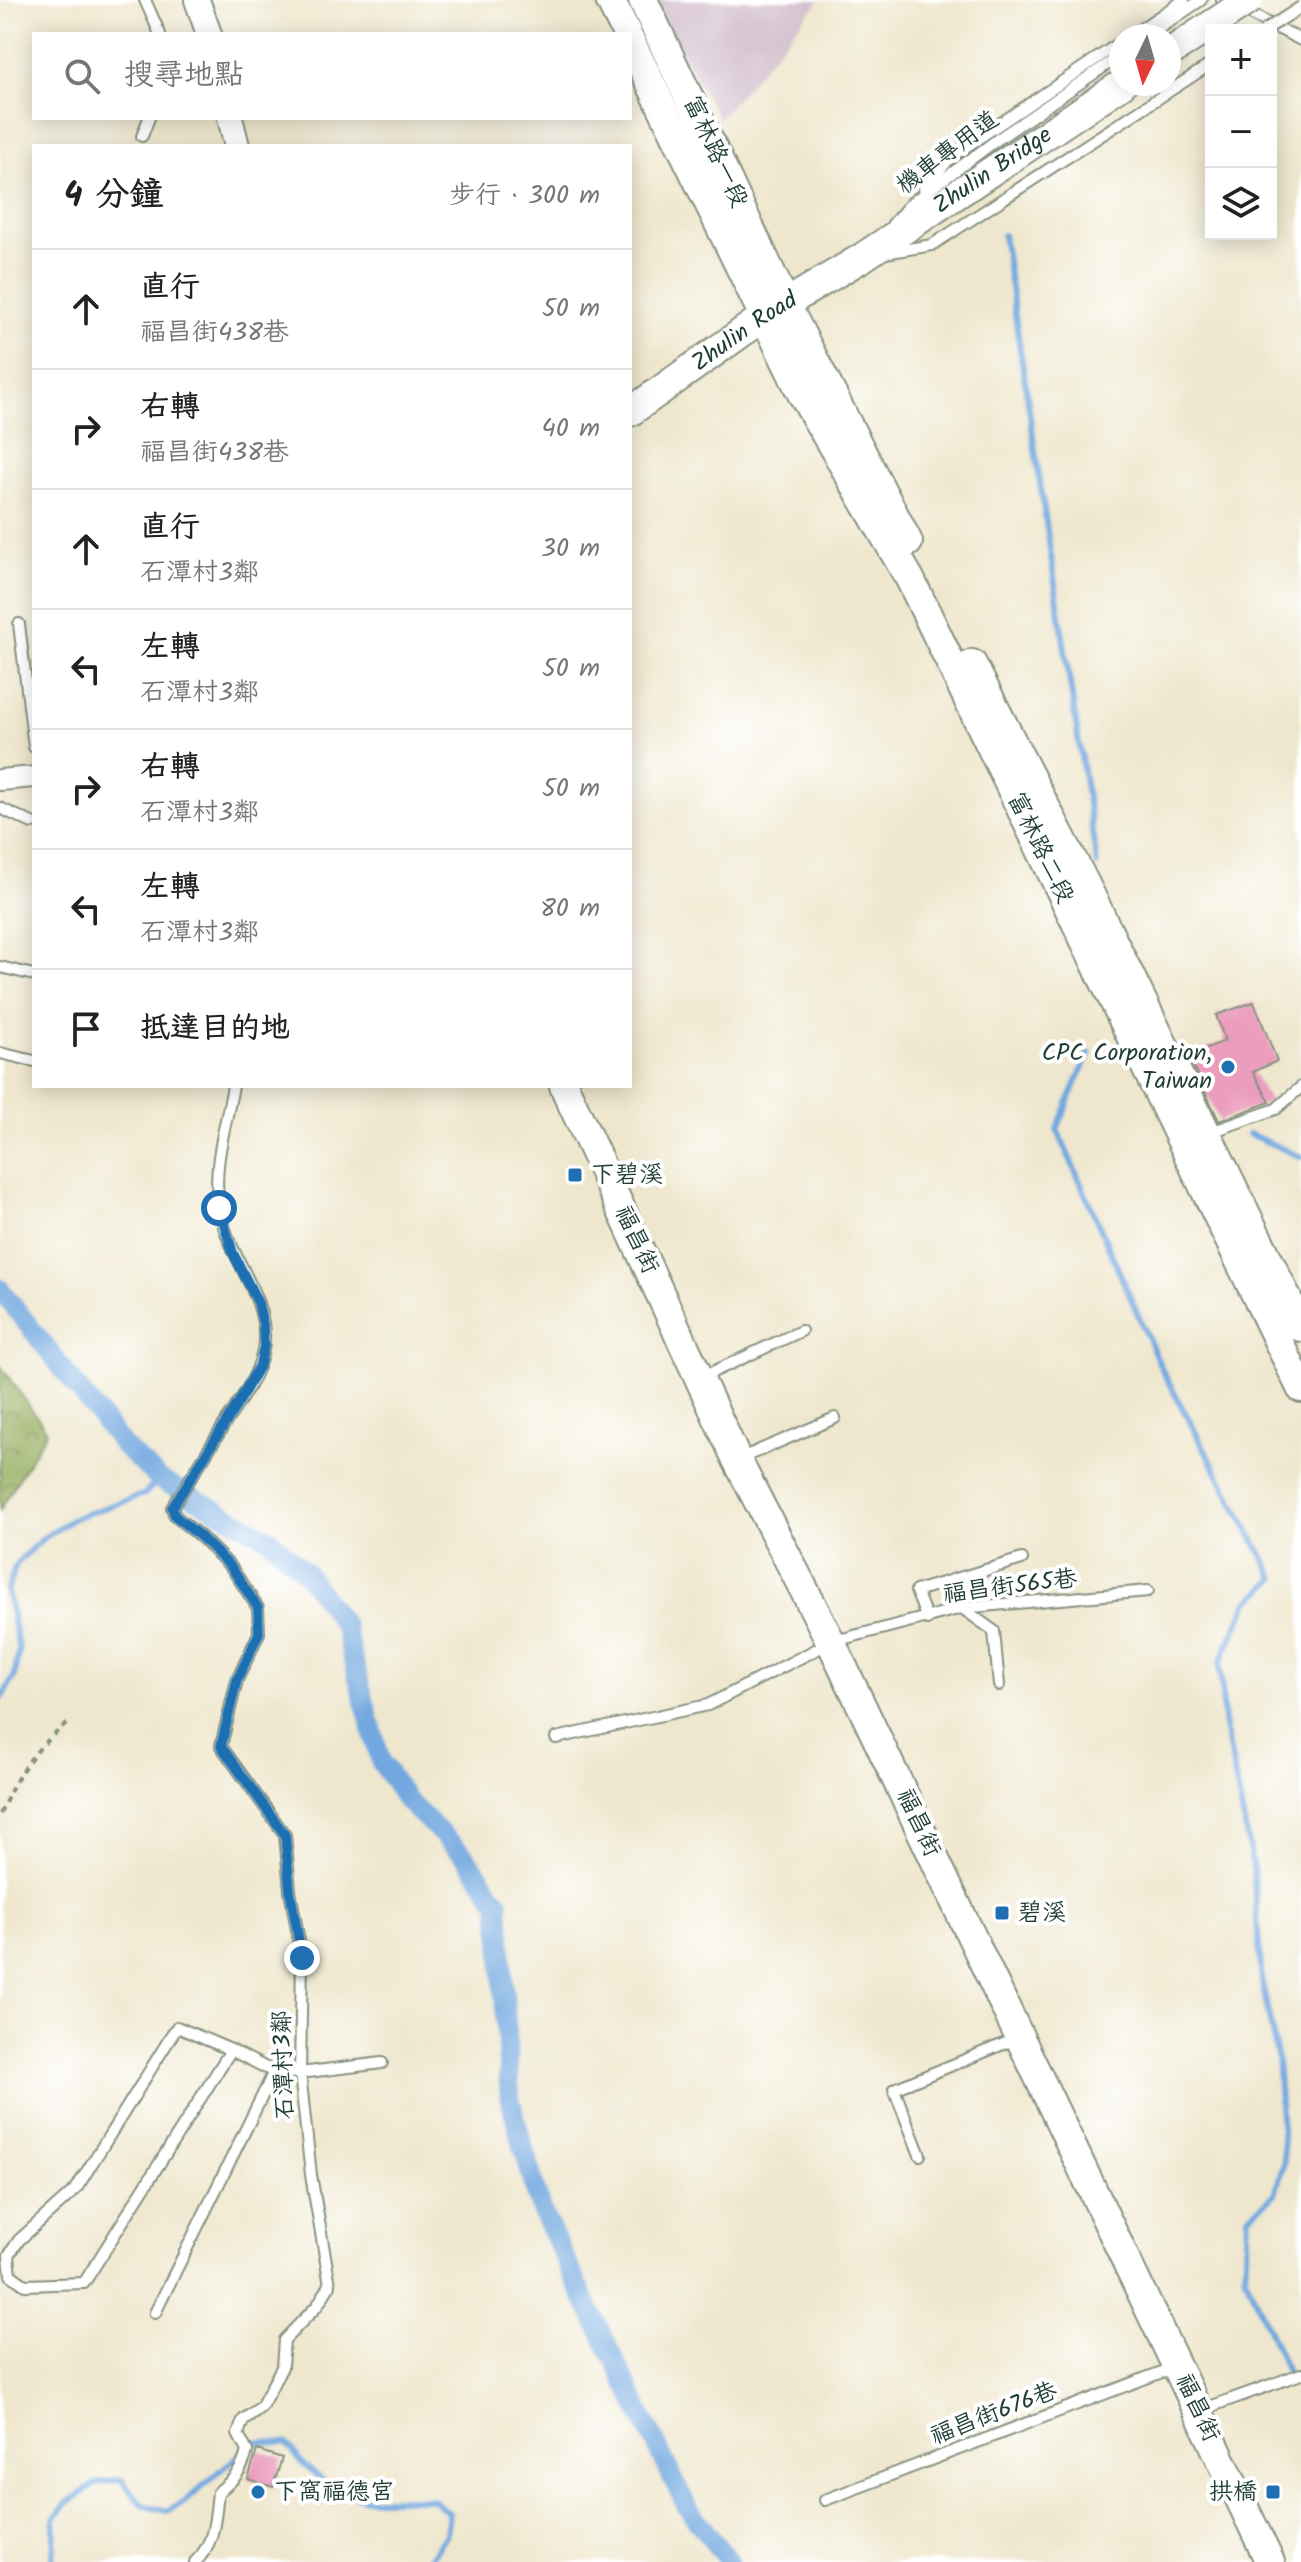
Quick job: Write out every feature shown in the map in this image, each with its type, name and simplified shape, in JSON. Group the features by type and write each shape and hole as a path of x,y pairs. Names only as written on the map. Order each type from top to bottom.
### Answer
{"main road":[{"path":"610,0 626,32"},
{"name":"富林路一段","path":"643,0 776,310"},
{"path":"1181,45 1249,0"},
{"name":"富林路一段","path":"632,45 729,247 776,310"},
{"name":"Zhulin Bridge","path":"863,257 1109,93"},
{"name":"Zhulin Road","path":"632,411 776,310 863,257"},
{"name":"富林路二段","path":"776,310 801,392 910,579 1195,1138 1301,1388"},
{"name":"福昌街","path":"565,1088 737,1460 831,1642 1270,2562"},
{"name":"富林路二段","path":"1195,1138 1301,1327"}],"street":[{"path":"197,0 208,32"},
{"path":"230,120 236,144"},
{"path":"0,780 32,777"}],"lane":[{"path":"145,0 159,32"},
{"path":"1148,24 1184,0"},
{"path":"1166,24 1201,0"},
{"path":"1222,0 1301,40"},
{"path":"1274,24 1301,7"},
{"path":"910,204 952,156 1109,50"},
{"name":"機車專用道","path":"863,257 910,204 1109,63"},
{"path":"863,257 932,245 1205,68"},
{"path":"142,136 148,120"},
{"path":"19,624 32,731"},
{"path":"0,808 32,823"},
{"path":"0,967 32,975"},
{"path":"0,1053 32,1061"},
{"path":"1195,1138 1276,1109 1301,1087"},
{"name":"石潭村3鄰","path":"195,2562 207,2549 218,2492 237,2477 244,2464 247,2451 238,2434 243,2420 261,2407 282,2367 284,2340 317,2306 330,2285 311,2175 300,2073 302,1958 290,1891 285,1835 221,1746 237,1680 259,1633 258,1608 231,1567 175,1516 172,1508 260,1364 264,1346 258,1303 233,1253 219,1208 216,1180 233,1088"},
{"path":"700,1378 801,1331"},
{"path":"737,1460 835,1418"},
{"path":"927,1619 916,1591 1022,1559"},
{"name":"福昌街565巷","path":"556,1738 708,1705 831,1642 962,1608 1148,1591"},
{"path":"962,1608 994,1631 999,1685"},
{"path":"231,2050 84,2283 25,2285 11,2275 9,2255 19,2240 76,2189 177,2027 231,2050 274,2072 300,2073 382,2063"},
{"path":"920,2155 894,2089 1020,2038"},
{"path":"155,2313 274,2072"},
{"name":"福昌街676巷","path":"825,2500 1176,2366"},
{"path":"1198,2411 1301,2374"}],"path":[{"path":"0,1814 20,1771 41,1744 68,1723"}],"shaded area":[{"path":"651,0 820,0 719,119"}],"green space":[{"path":"0,1365 47,1431 0,1510"}],"building":[{"name":"CPC Corporation, Taiwan","path":"1254,1002 1277,1061 1253,1072 1270,1102 1219,1121 1188,1055 1225,1041 1216,1015"},
{"path":"257,2450 282,2458 273,2487 248,2479"}],"waterway":[{"path":"1003,235 1097,864"},
{"path":"1089,1053 1057,1129 1162,1370 1275,1579 1248,1602 1220,1663 1224,1721 1253,1868 1262,1982 1277,2057 1284,2162 1275,2194 1248,2217 1245,2276 1287,2372"},
{"path":"1249,1134 1301,1157"},
{"path":"0,1289 124,1447 159,1479 270,1539 306,1573 344,1626 381,1762 406,1800 466,1857 499,1903 510,2099 541,2210 687,2507 729,2562"},
{"path":"0,1701 14,1677 19,1650 7,1591 16,1564 42,1539 74,1518 145,1494 159,1479"},
{"path":"53,2562 55,2517 66,2504 95,2484 121,2479 143,2505 167,2511 182,2504 254,2442 286,2443 303,2464 327,2484 364,2499 432,2499 449,2513 446,2535 427,2562"}],"place":[{"name":"CPC Corporation, Taiwan","path":"1228,1067"},
{"name":"下碧溪","path":"575,1175"},
{"name":"碧溪","path":"1002,1913"},
{"name":"下窩福德宮","path":"258,2492"},
{"name":"拱橋","path":"1273,2492"}],"route":[{"path":"219,1208 233,1253 258,1303 264,1346 260,1364 240,1400 172,1508 175,1516 231,1567 258,1608 259,1633 237,1680 221,1746 285,1835 290,1891 302,1958"}]}
